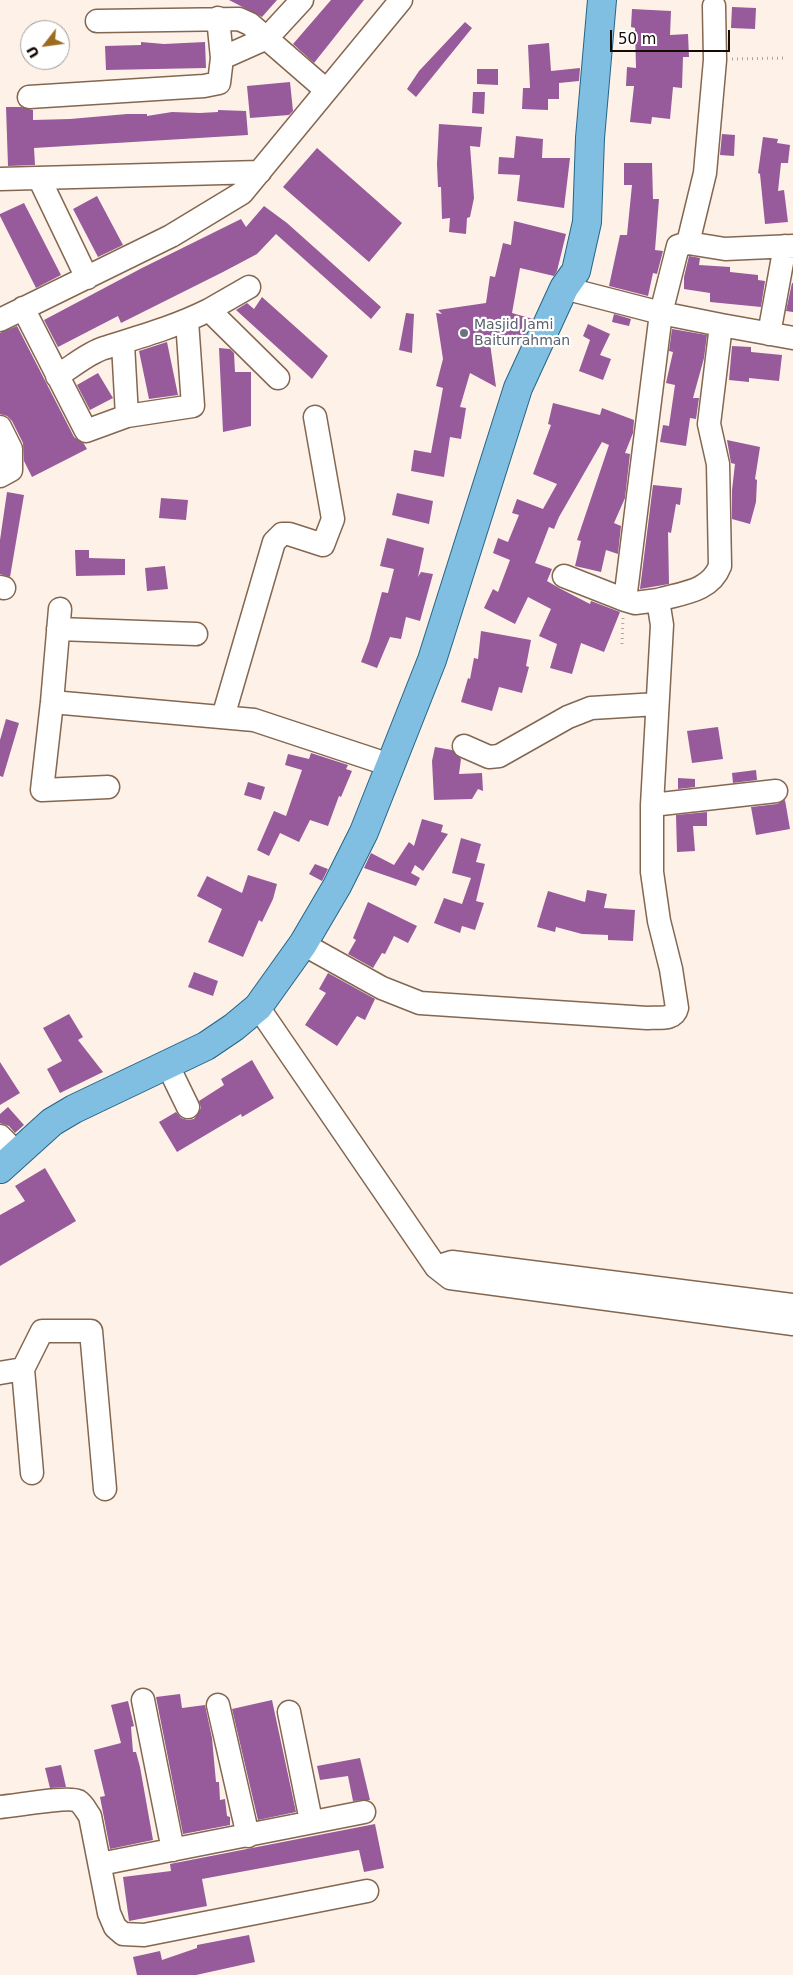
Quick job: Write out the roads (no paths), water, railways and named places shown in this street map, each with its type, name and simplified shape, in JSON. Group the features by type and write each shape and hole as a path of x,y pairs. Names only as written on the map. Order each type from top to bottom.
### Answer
{"main road":[{"path":"6,1153 74,1109 168,1066 222,1036 258,1007 303,944 337,886 364,832 432,660 518,388 564,288 576,271 587,222 590,138 602,0"}],"street":[{"path":"222,58 267,38 302,0"},
{"path":"0,320 172,236 242,193 401,0"},
{"path":"688,243 705,172 714,60 714,6"},
{"path":"97,21 152,10 222,12 250,24 326,90"},
{"path":"29,97 204,86 219,83 222,58 222,12"},
{"path":"0,180 260,172"},
{"path":"39,178 87,278"},
{"path":"625,600 661,313 676,250 681,244 688,243 725,249 789,246 769,334"},
{"path":"57,376 102,348 123,344 187,321 249,287"},
{"path":"564,288 661,313 793,338"},
{"path":"23,308 86,431 127,416 193,406 187,321"},
{"path":"209,310 278,378"},
{"path":"564,576 635,603 658,600 708,585 716,576 720,566 718,464 709,424 721,325"},
{"path":"123,344 127,416"},
{"path":"223,717 274,542 282,534 289,534 323,545 332,520 315,417"},
{"path":"0,427 11,449 11,470 0,476"},
{"path":"303,944 382,988 420,1003 568,1014 647,1018 672,1016 678,1008 672,969 659,921 652,872 652,805 662,625 658,600"},
{"path":"108,787 42,790 59,619 196,634"},
{"path":"52,702 254,720 390,765"},
{"path":"464,746 489,757 500,756 568,717 591,708 657,704"},
{"path":"652,805 776,791"},
{"path":"258,1007 436,1267 450,1278 793,1324"},
{"path":"168,1066 188,1106"},
{"path":"436,1267 452,1262 793,1305"},
{"path":"32,1473 23,1369 42,1331 91,1331 105,1489"},
{"path":"0,1373 23,1369"},
{"path":"143,1700 172,1850"},
{"path":"218,1705 248,1836"},
{"path":"289,1712 311,1821"},
{"path":"0,1807 45,1803 64,1799 77,1801 83,1806 90,1816 109,1913 118,1931 126,1935 144,1935 366,1891"},
{"path":"100,1864 364,1812"}],"place":[{"name":"Masjid Jami Baiturrahman","path":"464,333"}]}
